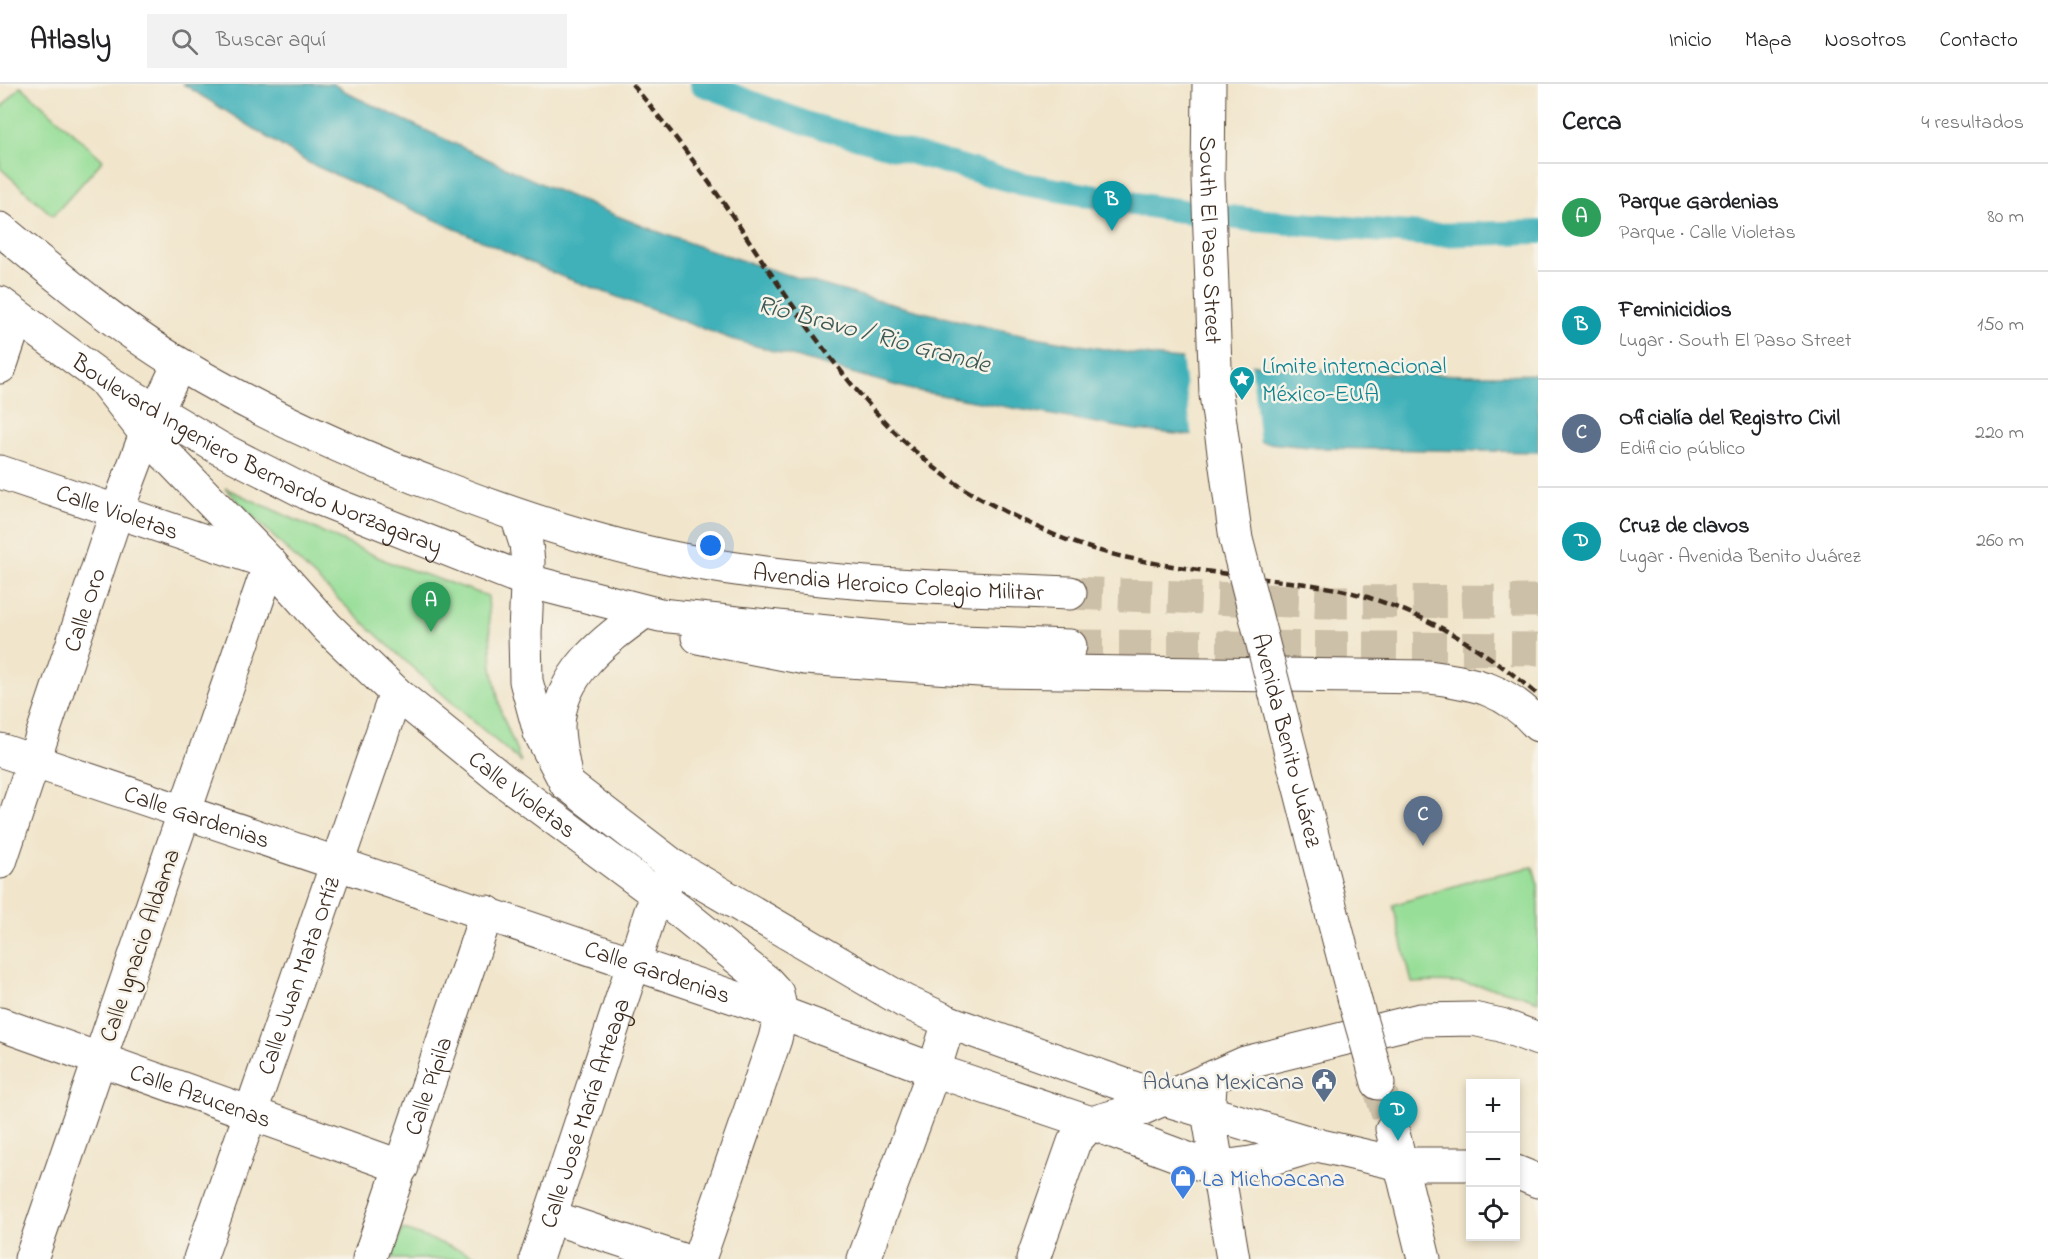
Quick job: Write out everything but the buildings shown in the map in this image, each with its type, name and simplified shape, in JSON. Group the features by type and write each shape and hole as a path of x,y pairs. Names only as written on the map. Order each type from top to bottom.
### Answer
{"main road":[{"name":"South El Paso Street","path":"1209,84 1208,179 1216,394"},
{"name":"Boulevard Ingeniero Bernardo Norzagaray","path":"0,229 62,280 179,364 250,405 373,462 517,516"},
{"name":"Boulevard Ingeniero Bernardo Norzagaray","path":"8,310 103,379 151,424 313,496 528,581"},
{"path":"0,367 8,310"},
{"name":"Calle Oro","path":"0,862 117,511 151,424 179,364"},
{"name":"Avenida Benito Juárez","path":"1216,394 1239,550 1375,1070"},
{"name":"Calle Violetas","path":"151,424 327,627 396,693 504,781 657,895 767,982 777,993 781,1013"},
{"name":"Calle Violetas","path":"0,472 270,563"},
{"name":"Calle Gardenias","path":"517,516 526,544 528,581 525,633 526,681 540,733 566,783 675,867 864,979 949,1022 1164,1099 1317,1145 1400,1164 1466,1164"},
{"name":"Avendia Heroico Colegio Militar","path":"517,516 591,538 670,557 768,574 894,586 1070,593"},
{"name":"Calle Ignacio Aldama","path":"31,1259 270,563"},
{"path":"528,581 652,614 906,640 1070,646"},
{"path":"652,614 700,638 805,658 993,671 1438,678 1465,682 1510,698 1538,725"},
{"path":"566,783 558,727 567,688 584,661 652,614"},
{"name":"Calle Juan Mata Ortíz","path":"200,1259 396,693"},
{"name":"Calle Gardenias","path":"0,750 487,912 781,1013 934,1070 1091,1123 1201,1164 1218,1167 1241,1166 1317,1145"},
{"name":"Calle José María Arteaga","path":"536,1259 657,895 675,867"},
{"name":"Calle Pípila","path":"369,1259 487,912"},
{"path":"699,1259 775,1039 781,1013"},
{"path":"1032,1259 1074,1142 1091,1123 1141,1109 1245,1063 1420,1020 1473,1019 1501,1025 1538,1039"},
{"path":"864,1259 934,1070 949,1022"},
{"name":"Calle Azucenas","path":"0,1024 402,1167"},
{"path":"1212,1076 1208,1112 1233,1259"},
{"path":"1392,1129 1424,1259"},
{"path":"1520,1174 1538,1181"},
{"path":"551,1217 679,1259"}],"green space":[{"path":"21,86 103,160 53,216 0,168 0,109"},
{"path":"225,488 391,563 488,596 492,668 501,712 521,762 370,628"},
{"path":"1533,867 1538,885 1538,1001 1507,991 1476,985 1444,982 1412,983 1393,905 1480,878"},
{"path":"402,1229 485,1259 392,1259"}],"water":[{"name":"Río Bravo / Rio Grande","path":"183,84 333,84 355,97 523,175 651,229 804,280 974,324 1088,346 1183,359 1321,370 1465,375 1538,374 1538,452 1319,448 1136,430 912,390 731,339 558,275 307,162"}],"pier":[{"path":"1182,356 1251,362 1260,445 1192,438"}],"waterway":[{"path":"702,84 809,124 1023,184 1160,208 1253,220 1433,235 1538,232"}],"tunnel":[{"path":"1070,593 1323,602 1538,601"},
{"path":"1070,646 1538,649"},
{"path":"1378,1083 1392,1129"}],"railway":[{"path":"632,84 699,169 837,366 871,407 907,444 945,476 987,502 1087,547 1141,561 1337,589 1393,606 1459,638 1500,665 1538,695"}],"place":[{"name":"Feminicidios","path":"1112,231"},
{"name":"Límite internacional México-EUA","path":"1242,402"},
{"name":"Parque Gardenias","path":"431,632"},
{"name":"Oficialía del Registro Civil","path":"1423,846"},
{"name":"Aduna Mexicana","path":"1324,1104"},
{"name":"Cruz de clavos","path":"1398,1141"},
{"name":"La Michoacana","path":"1183,1201"}]}
